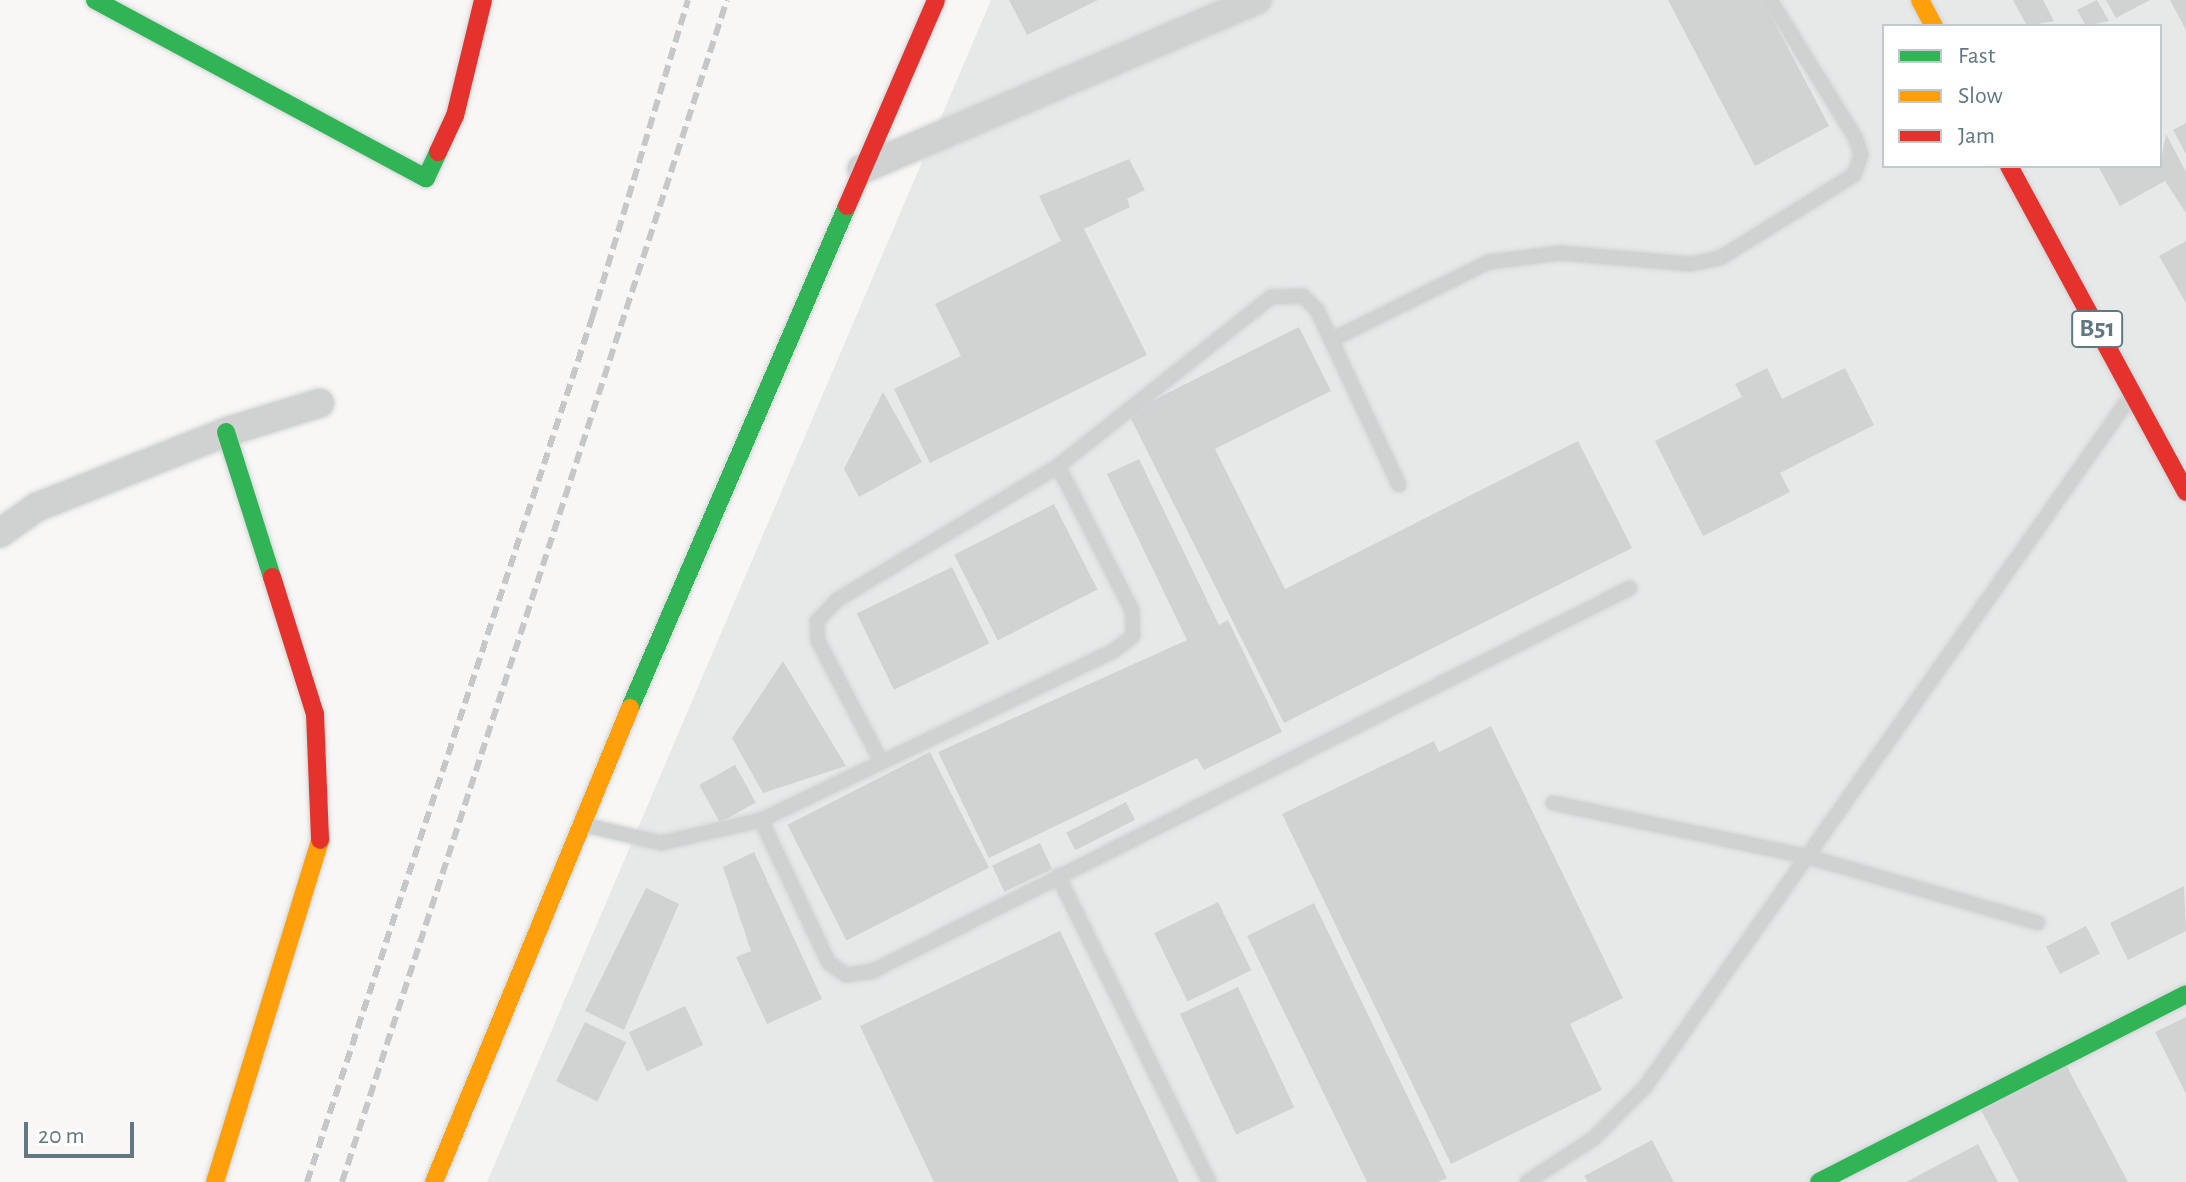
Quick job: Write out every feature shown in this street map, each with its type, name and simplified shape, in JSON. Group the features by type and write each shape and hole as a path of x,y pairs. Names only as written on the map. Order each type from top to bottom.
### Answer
{"main road":[{"path":"95,0 426,178 455,116 483,0"},
{"path":"434,1182 513,978 585,825 936,0"},
{"path":"1920,0 1933,24"},
{"name":"B51","path":"2010,168 2186,492"},
{"path":"215,1182 324,828 315,714 226,432"},
{"path":"1819,1182 2186,994"}],"street":[{"path":"862,169 1257,0"},
{"path":"0,533 37,507 226,432 320,403"}],"lane":[{"path":"1331,340 1489,262 1560,253 1691,264 1720,258 1854,175 1861,155 1855,137 1770,0"},
{"path":"881,761 818,641 817,621 837,600 1058,466 1271,297 1303,296 1331,340 1399,485"},
{"path":"1527,1182 1594,1138 1645,1087 2132,394"},
{"path":"585,825 661,843 761,820 1133,636 1132,610 1058,466"},
{"path":"761,820 829,963 846,975 873,971 1630,588"},
{"path":"1553,803 1805,856 2038,923"},
{"path":"1058,876 1209,1182"}],"shaded area":[{"path":"991,0 2186,0 2186,1182 487,1182"}],"building":[{"path":"1009,0 1098,0 1027,35"},
{"path":"1668,0 1763,0 1829,126 1755,166"},
{"path":"2013,0 2043,0 2054,21 2026,24"},
{"path":"2097,0 2109,21 2085,24 2077,10"},
{"path":"2106,0 2150,0 2116,18"},
{"path":"2170,0 2186,0 2186,30"},
{"path":"2186,123 2186,154 2173,130"},
{"path":"2166,134 2186,172 2186,213 2165,181 2120,206 2099,168 2162,168"},
{"path":"1129,159 1145,190 1127,199 1130,207 1084,229 1147,355 930,463 894,389 961,356 935,304 1061,241 1039,196"},
{"path":"2186,241 2186,303 2159,256"},
{"path":"1299,327 1331,391 1215,449 1285,589 1578,441 1632,548 1284,723 1128,413"},
{"path":"1767,368 1782,399 1845,368 1874,425 1780,473 1790,492 1703,536 1655,441 1742,397 1735,384"},
{"path":"883,392 922,462 859,497 844,469"},
{"path":"1139,459 1219,625 1228,620 1282,732 1204,770 1197,758 989,858 938,752 1187,640 1107,474"},
{"path":"1054,504 1098,590 998,640 954,555"},
{"path":"952,567 989,643 894,690 857,613"},
{"path":"783,661 846,766 763,793 732,738"},
{"path":"1491,726 1623,998 1570,1024 1602,1090 1451,1164 1282,814 1434,741 1439,752"},
{"path":"930,752 989,868 846,940 787,825"},
{"path":"735,765 756,803 720,822 699,785"},
{"path":"1126,802 1135,820 1075,850 1066,832"},
{"path":"1040,843 1052,869 1004,892 992,865"},
{"path":"754,852 822,999 767,1024 736,957 751,951 723,867"},
{"path":"2184,886 2186,931 2128,960 2110,923"},
{"path":"646,888 679,904 624,1030 585,1011"},
{"path":"1218,902 1251,970 1188,1001 1154,933"},
{"path":"1314,903 1447,1178 1438,1182 1367,1182 1247,936"},
{"path":"2086,926 2100,954 2060,974 2046,946"},
{"path":"1060,931 1179,1182 934,1182 860,1026"},
{"path":"1238,987 1294,1108 1236,1135 1180,1014"},
{"path":"685,1006 703,1045 647,1071 629,1032"},
{"path":"2186,1017 2186,1094 2155,1032"},
{"path":"585,1022 626,1042 597,1101 556,1081"},
{"path":"2064,1061 2128,1182 2019,1182 1979,1106"},
{"path":"1652,1140 1674,1182 1588,1182 1584,1176"},
{"path":"1978,1144 1998,1182 1906,1182"}],"railway":[{"path":"307,1182 592,318 688,0"},
{"path":"342,1182 727,0"}],"traffic: fast":[{"path":"95,0 426,178 438,152"},
{"path":"630,708 847,206"},
{"path":"226,432 272,577"},
{"path":"1819,1182 2186,994"}],"traffic: slow":[{"path":"1920,0 1933,24"},
{"path":"434,1182 630,708"},
{"path":"215,1182 320,840"}],"traffic: jam":[{"path":"438,152 455,116 483,0"},
{"path":"847,206 936,0"},
{"path":"2010,168 2186,492"},
{"path":"272,577 315,714 320,840"}]}
